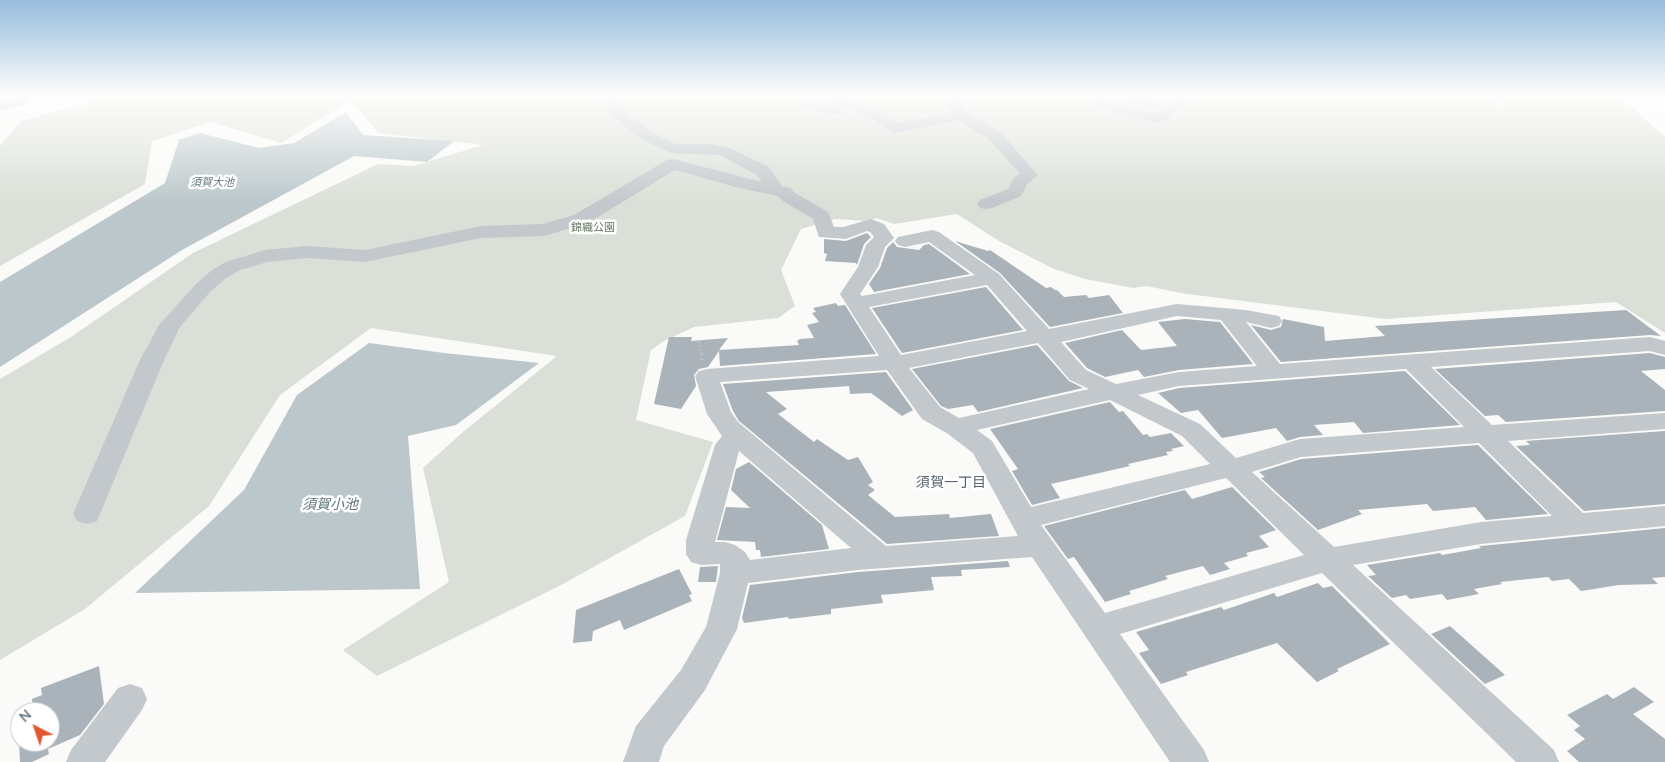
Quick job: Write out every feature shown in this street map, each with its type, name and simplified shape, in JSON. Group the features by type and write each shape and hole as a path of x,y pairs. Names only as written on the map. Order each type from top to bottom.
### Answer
{"street":[{"path":"642,132 671,148 724,151 763,171 776,190"},
{"path":"986,204 1015,192 1020,181 1030,175 995,136 987,132"},
{"path":"87,514 152,360 170,325 203,288 219,274 233,266 265,256 306,252 365,256 481,232 544,230 581,219 673,164 715,177 784,192 789,197 822,216 826,234 846,232 864,226 877,228 884,238 876,245 868,267 850,294 894,362 931,413 956,427 983,447 1040,545 1191,762"},
{"path":"905,241 932,236 992,278 1078,375 1191,430 1541,762"},
{"path":"856,303 992,278"},
{"path":"880,557 729,428 719,414 708,387 707,376 911,362 1030,337 1060,335 1177,310 1271,321"},
{"path":"1228,315 1273,371"},
{"path":"956,427 1178,379 1650,344 1665,348"},
{"path":"1412,362 1577,524"},
{"path":"1024,519 1230,468 1300,448 1665,420"},
{"path":"640,762 649,738 693,680 720,629 735,573 735,560 725,553 701,554 700,540 728,445 738,436"},
{"path":"1098,628 1327,560 1480,532 1665,516"},
{"path":"735,573 880,557 1040,545"},
{"path":"84,762 130,699"}],"green space":[{"name":"錦織公園","path":"12,132 181,132 152,141 145,184 0,266 0,145"},
{"name":"錦織公園","path":"243,132 300,132 281,143"},
{"name":"錦織公園","path":"378,132 1659,132 1665,137 1665,333 1616,302 1385,319 1180,293 1147,286 1133,288 1085,279 1052,268 999,241 957,214 894,224 876,218 868,221 835,219 801,229 781,270 795,306 778,318 694,327 664,341 651,350 636,420 713,442 685,516 563,584 377,676 343,650 449,582 423,468 463,432 557,356 371,328 280,395 209,506 85,609 0,660 0,379 71,337 193,253 378,164 414,166 483,145"}],"water":[{"name":"須賀大池","path":"313,132 360,132 363,135 454,141 427,162 354,156 182,250 0,367 0,282 165,183 179,140 200,133 259,148 294,143"},
{"name":"須賀小池","path":"369,343 539,363 456,425 408,436 420,589 135,593 244,490 297,395"}],"building":[{"path":"867,233 871,237 864,244 857,265 856,263 825,261 827,254 824,253 824,239 846,241"},
{"path":"955,241 990,250 1046,288 1051,287 1057,290 1064,297 1086,295 1089,298 1109,295 1123,313 1050,327 1000,273"},
{"path":"893,242 897,247 919,250 924,245 929,244 970,274 874,292 869,284 880,268 887,248"},
{"path":"986,287 1023,330 902,353 872,308"},
{"path":"836,303 838,306 845,305 876,354 720,366 719,351 708,367 699,369 694,375 696,386 681,409 654,404 669,337 692,337 691,341 728,338 719,350 799,345 797,341 800,339 814,338 807,325 819,322 812,313 816,312 813,308"},
{"path":"1626,310 1661,336 1650,335 1281,362 1251,325 1271,330 1281,327 1283,319 1324,327 1325,341 1385,336 1375,326"},
{"path":"1185,319 1220,322 1253,364 1179,370 1144,377 1138,370 1105,377 1087,368 1065,343 1122,330 1141,350 1177,346 1158,322"},
{"path":"1037,345 1069,381 1083,388 978,412 973,405 948,409 941,406 912,369"},
{"path":"1650,353 1665,357 1665,369 1641,371 1665,390 1665,411 1506,422 1498,415 1485,416 1435,369"},
{"path":"1405,371 1460,425 1363,433 1354,422 1314,425 1323,435 1300,437 1287,441 1276,428 1222,438 1198,410 1181,413 1158,393 1179,388"},
{"path":"886,372 913,410 902,416 871,393 850,394 849,386 766,392 787,409 778,414 814,442 817,439 848,460 858,457 873,482 868,485 875,490 868,495 895,517 949,514 950,518 991,514 999,536 887,544 739,421 733,411 723,384"},
{"path":"1110,402 1119,412 1123,411 1143,435 1147,434 1150,437 1171,433 1184,446 1171,449 1173,451 1166,452 1168,455 1128,464 1130,466 1051,484 1060,498 1032,505 1012,471 1018,469 990,429"},
{"path":"1665,431 1665,504 1584,511 1516,446 1530,445 1526,441"},
{"path":"1478,445 1548,514 1486,520 1475,507 1433,511 1427,504 1358,510 1362,514 1318,530 1261,478 1265,477 1259,472 1301,459"},
{"path":"749,462 822,525 829,549 761,557 760,550 756,550 755,542 717,540 726,507 750,508 731,490 736,469"},
{"path":"1232,487 1276,530 1259,536 1269,547 1246,553 1248,556 1224,563 1230,569 1210,575 1203,566 1165,576 1168,579 1129,591 1131,594 1105,602 1074,557 1068,559 1044,526 1185,490 1192,499"},
{"path":"1665,528 1665,577 1652,578 1658,584 1619,585 1581,591 1569,579 1552,581 1548,577 1500,582 1502,584 1474,589 1479,594 1447,600 1442,594 1410,599 1406,595 1392,598 1368,576 1376,575 1367,565 1481,548 1479,546"},
{"path":"1008,561 1010,567 961,570 962,576 931,577 934,590 881,595 883,603 831,609 831,614 789,619 788,617 744,623 742,618 750,585 858,572"},
{"path":"718,566 716,582 698,582 700,567"},
{"path":"679,569 692,594 689,595 692,601 624,630 620,620 593,631 592,641 573,643 576,610"},
{"path":"1318,583 1323,588 1332,586 1390,644 1337,669 1339,671 1317,682 1277,643 1186,672 1188,675 1161,684 1139,653 1149,650 1136,632 1221,607 1224,610 1274,593 1277,597"},
{"path":"1450,626 1505,675 1485,684 1431,634"},
{"path":"99,666 104,704 80,735 60,744 60,702 32,702 32,699 42,695 41,688"},
{"path":"1634,687 1654,702 1633,714 1665,739 1665,762 1579,762 1567,751 1585,739 1574,730 1580,726 1567,715 1607,694 1613,699"},
{"path":"20,752 49,752 49,754 32,762 20,762"}],"district":[{"name":"須賀一丁目","path":"951,484"}]}
